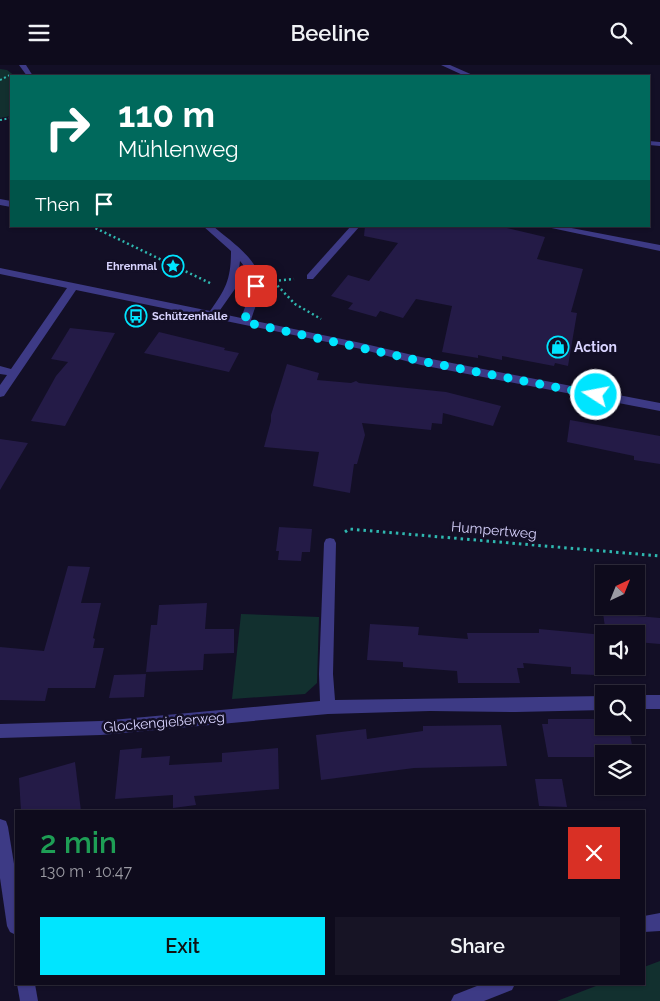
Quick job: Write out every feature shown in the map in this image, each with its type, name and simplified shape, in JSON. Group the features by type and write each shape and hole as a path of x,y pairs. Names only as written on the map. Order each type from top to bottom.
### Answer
{"street":[{"path":"444,65 468,75"},
{"path":"208,227 244,259 254,273 256,280 253,297 244,322"},
{"path":"310,277 355,227"},
{"path":"551,227 660,248"},
{"path":"212,315 228,292 236,275 235,251"},
{"path":"0,271 74,285 430,363 660,407"},
{"path":"0,393 74,285"},
{"path":"0,371 13,373"},
{"path":"328,707 326,674 330,543"},
{"path":"645,702 660,701"},
{"name":"Glockengießerweg","path":"0,731 101,728 328,707 430,704 595,703"},
{"path":"0,827 15,920"},
{"path":"645,924 660,922"},
{"path":"26,985 29,1001"},
{"path":"460,1001 503,985"}],"path":[{"path":"93,227 228,292"},
{"path":"244,259 262,264 284,295 302,309 323,320"},
{"name":"Humpertweg","path":"330,543 349,529 660,556"}],"green space":[{"path":"0,69 7,70 14,75 10,75 10,116 0,118"},
{"path":"241,614 319,617 317,683 305,694 232,699"},
{"path":"660,961 660,1001 557,1001 598,985 645,985 645,967"}],"building":[{"path":"365,227 503,227 545,237 537,259 583,269 571,312 577,313 568,366 555,363 554,366 502,356 502,360 478,355 478,358 442,352 452,306 416,299 403,318 380,311 376,317 348,309 353,303 331,296 348,275 369,281 398,243 364,236"},
{"path":"70,328 115,333 65,426 31,421 56,376 68,362 51,359"},
{"path":"159,332 239,353 229,372 144,353"},
{"path":"287,364 319,373 317,380 351,383 356,381 359,383 446,392 501,406 493,426 443,413 442,424 432,423 431,430 362,423 365,435 357,464 354,464 350,493 313,486 319,452 264,447 271,415"},
{"path":"570,420 660,436 660,464 634,460 634,456 567,442"},
{"path":"0,439 28,443 0,490"},
{"path":"279,527 312,529 310,552 302,552 301,561 278,560 279,551 276,551"},
{"path":"68,566 90,567 81,603 101,603 93,638 95,639 93,648 104,648 95,688 48,688 45,701 0,700 0,647 44,651"},
{"path":"207,603 205,629 234,629 234,653 204,654 203,670 146,672 151,625 157,625 159,605"},
{"path":"603,615 660,618 660,644 645,643 645,625 605,625"},
{"path":"370,624 419,627 418,635 468,639 467,633 539,633 539,629 595,634 595,675 571,674 571,667 523,663 524,668 517,668 520,683 458,683 457,671 403,667 403,662 367,660"},
{"path":"146,674 144,697 109,698 114,675"},
{"path":"548,719 595,719 595,735 630,735 632,745 595,745 595,757 548,757 542,724 548,724"},
{"path":"501,725 507,766 414,768 321,780 316,735 366,729 367,739 423,731 423,726"},
{"path":"142,748 141,758 170,756 169,765 222,762 222,753 278,748 279,789 194,796 196,805 173,808 173,795 115,799 120,750"},
{"path":"75,762 81,810 21,810 19,778"},
{"path":"535,779 562,779 567,807 539,806"}],"place":[{"name":"Ehrenmal","path":"173,266"},
{"name":"Schützenhalle","path":"136,316"},
{"name":"Action","path":"558,347"}],"route":[{"path":"256,286 244,322 360,346 421,361 596,395"}]}
